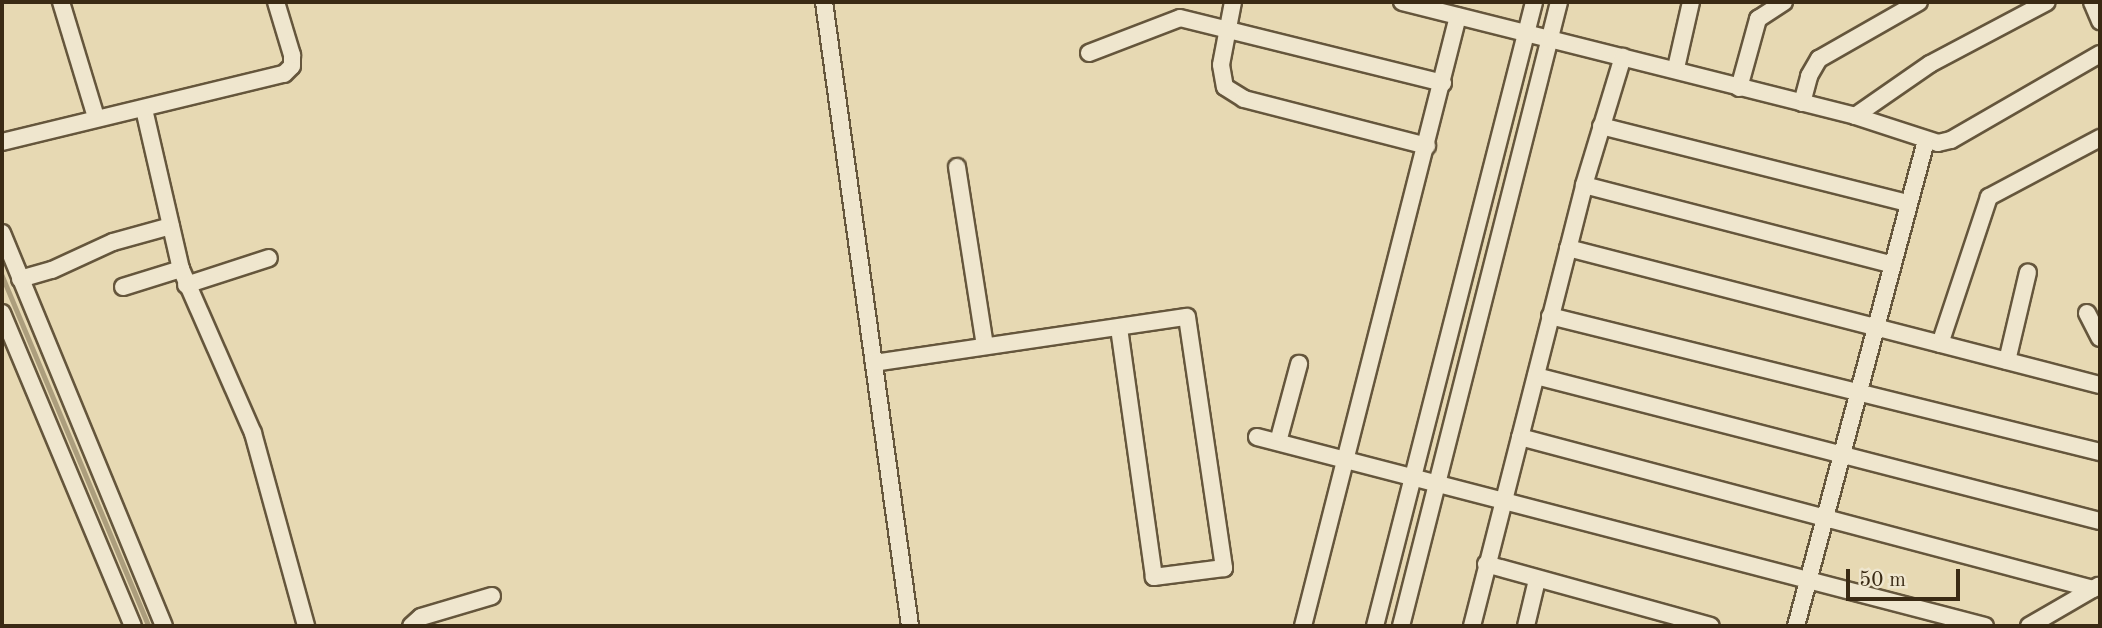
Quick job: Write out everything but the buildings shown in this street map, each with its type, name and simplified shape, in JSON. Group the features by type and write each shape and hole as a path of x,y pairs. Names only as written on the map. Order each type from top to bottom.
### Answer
{"street":[{"path":"61,2 96,117"},
{"path":"2,142 96,117 144,109 289,70 292,55 276,2"},
{"path":"824,2 910,626"},
{"path":"1233,2 1220,78 1244,99 1427,146"},
{"path":"1402,2 1676,68 1739,88 1855,116 1926,141 1951,140 2100,54"},
{"path":"1375,626 1534,2"},
{"path":"1401,626 1559,2"},
{"path":"1676,68 1691,2"},
{"path":"1739,88 1758,19 1784,2"},
{"path":"1802,103 1809,76 1819,59 1919,2"},
{"path":"1855,116 2015,7 2047,2"},
{"path":"2092,2 2100,21"},
{"path":"1303,626 1458,16"},
{"path":"1089,52 1180,18 1227,27 1443,83"},
{"path":"1472,626 1584,185 1623,57"},
{"path":"144,109 183,277 253,433 306,626"},
{"path":"1601,125 1907,203"},
{"path":"1940,344 1989,197 2100,138"},
{"path":"1796,626 1806,578 1859,390 1872,328 1926,141"},
{"path":"957,167 985,346"},
{"path":"1584,185 1890,264"},
{"path":"20,279 52,271 113,242 171,226"},
{"path":"2,233 164,626"},
{"path":"1568,248 2100,385"},
{"path":"123,288 270,258"},
{"path":"2007,361 2028,272"},
{"path":"2,313 133,626"},
{"path":"2087,313 2100,338"},
{"path":"1550,316 1859,390 2100,452"},
{"path":"874,363 1187,317 1224,568 1154,577 1119,327"},
{"path":"1278,442 1299,364"},
{"path":"1536,376 2100,521"},
{"path":"1256,437 1985,626"},
{"path":"1520,437 1823,519 2096,587"},
{"path":"1486,564 1710,626"},
{"path":"1525,626 1537,580"},
{"path":"2029,626 2096,587"},
{"path":"411,626 421,617 492,596"}],"waterway":[{"path":"2,275 149,626"}]}
